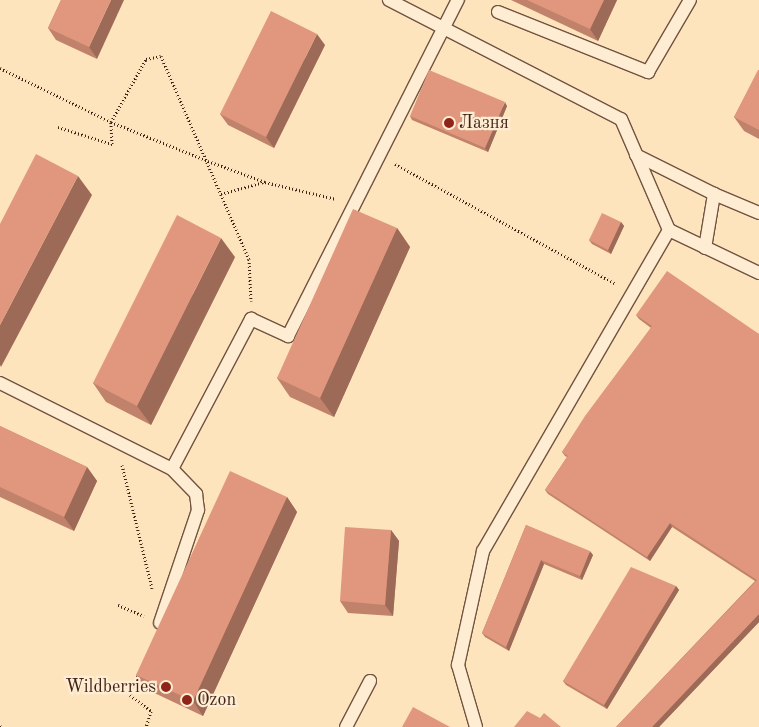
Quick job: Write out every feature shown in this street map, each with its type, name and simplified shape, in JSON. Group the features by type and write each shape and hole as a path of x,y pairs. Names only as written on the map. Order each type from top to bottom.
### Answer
{"lane":[{"path":"390,0 621,119 669,230 759,273"},
{"path":"172,469 252,319 288,336 458,0"},
{"path":"498,12 648,72 690,0"},
{"path":"636,154 714,194 759,213"},
{"path":"705,248 714,194"},
{"path":"476,727 458,665 483,551 669,230"},
{"path":"0,382 172,469 196,494 198,510 160,624"},
{"path":"347,727 370,681"}],"path":[{"path":"58,127 112,144 111,122 146,59 161,56 249,258 252,319"},
{"path":"0,68 111,122 208,161 265,182 355,204"},
{"path":"379,156 631,293"},
{"path":"221,194 265,182"},
{"path":"116,441 160,624"},
{"path":"118,605 160,624"},
{"path":"141,668 130,695 151,711 146,727"}],"building":[{"path":"61,0 111,0 89,47 48,28"},
{"path":"527,0 604,0 590,29"},
{"path":"271,11 317,34 266,137 220,114"},
{"path":"429,70 505,102 485,148 410,116"},
{"path":"759,70 759,130 734,117"},
{"path":"36,154 78,176 0,325 0,224"},
{"path":"353,209 397,228 320,398 277,378"},
{"path":"602,213 621,222 608,250 589,240"},
{"path":"177,215 221,238 137,406 93,383"},
{"path":"667,271 759,334 759,614 652,727 616,727 757,580 670,523 647,557 545,490 568,456 562,452 585,416 652,326 636,315"},
{"path":"0,426 87,467 64,517 0,487"},
{"path":"230,471 287,497 193,701 136,675"},
{"path":"526,525 590,551 580,576 541,560 506,647 482,633"},
{"path":"345,527 391,530 385,605 340,601"},
{"path":"631,567 676,586 604,705 563,681"},
{"path":"413,707 450,727 402,727"},
{"path":"527,711 540,718 544,713 561,727 514,727"}],"place":[{"name":"Лазня","path":"449,123"},
{"name":"Wildberries","path":"166,687"},
{"name":"Ozon","path":"187,700"}]}
